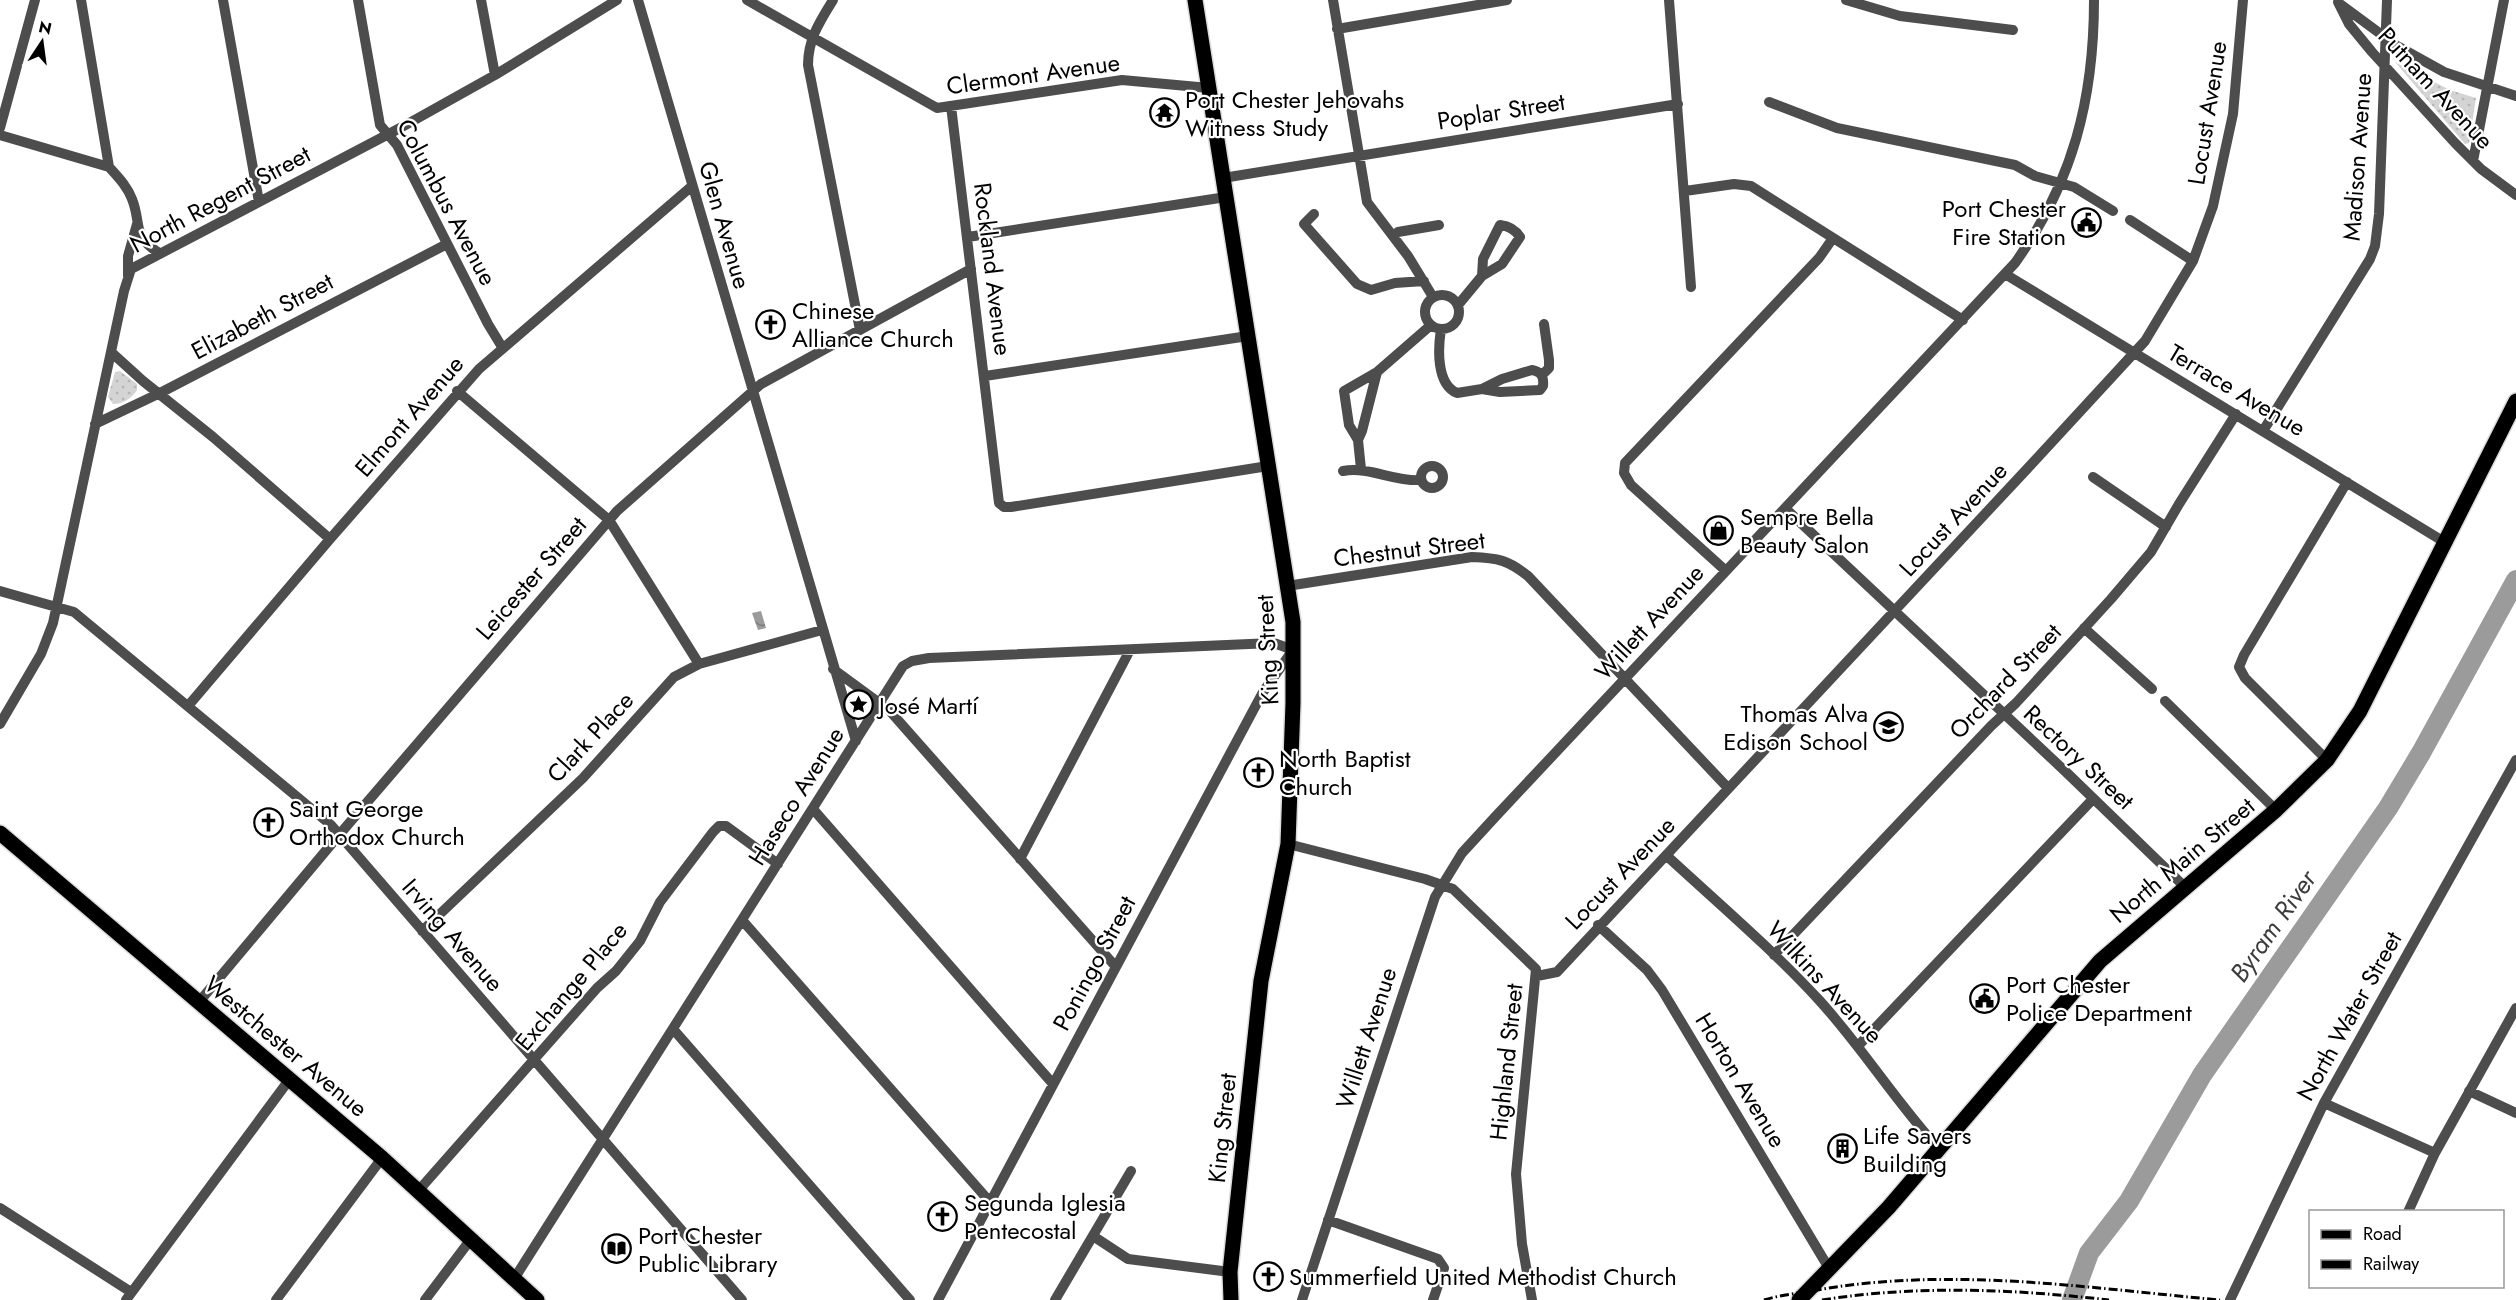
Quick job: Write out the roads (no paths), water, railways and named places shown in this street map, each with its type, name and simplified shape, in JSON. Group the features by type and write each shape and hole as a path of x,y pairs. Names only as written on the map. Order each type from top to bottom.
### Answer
{"main road":[{"name":"King Street","path":"1195,0 1293,622 1288,844 1261,981 1230,1272 1231,1300"},
{"name":"North Main Street","path":"1799,1300 1889,1207 2089,972 2114,947 2276,810 2327,760 2360,711 2516,401"},
{"name":"Westchester Avenue","path":"0,833 419,1190 537,1300"}],"street":[{"path":"0,128 35,0"},
{"path":"81,0 109,167 127,188 143,242 159,253"},
{"path":"223,0 258,202"},
{"name":"Columbus Avenue","path":"358,0 380,125 397,146 502,347"},
{"path":"482,0 495,75"},
{"name":"North Regent Street","path":"0,724 41,654 56,607 128,276 137,264 495,75 617,0"},
{"name":"Glen Avenue","path":"638,0 856,741"},
{"name":"Clermont Avenue","path":"747,0 937,108 1122,80 1209,88"},
{"path":"833,0 812,37 808,51 808,65 860,330"},
{"path":"1333,0 1367,202 1394,236 1433,297"},
{"path":"1337,29 1507,0"},
{"path":"1669,0 1691,287"},
{"path":"1846,0 1900,16 2013,30"},
{"name":"Willett Avenue","path":"1302,1300 1441,885 1462,853 2005,274 2033,236 2061,183 2076,146 2090,84 2096,0"},
{"name":"Locust Avenue","path":"1537,976 1557,972 2135,353 2193,261 2213,207 2233,114 2243,0"},
{"name":"Madison Avenue","path":"2263,430 2359,278 2375,246 2379,214 2387,0"},
{"path":"2473,161 2504,0"},
{"path":"2337,1 2385,37 2444,72 2516,96"},
{"name":"Putnam Avenue","path":"2337,1 2349,24 2384,65 2473,161 2516,195"},
{"path":"1769,102 1837,128 2016,165 2036,176 2074,187 2113,211"},
{"name":"Poplar Street","path":"1223,178 1359,154 1678,105"},
{"name":"Rockland Avenue","path":"951,106 999,503 1004,507 1268,466"},
{"path":"0,135 109,167"},
{"path":"1685,191 1734,184 1751,186 1963,320"},
{"name":"Elmont Avenue","path":"188,706 457,391 502,347 692,186"},
{"path":"968,237 1226,197"},
{"path":"1314,214 1304,224 1365,289 1371,290 1395,283 1424,281"},
{"path":"2130,220 2193,261"},
{"path":"128,276 128,256 137,224"},
{"path":"1394,236 1398,232 1439,225"},
{"path":"1458,305 1482,276 1502,264 1518,243 1520,237 1516,231 1508,226 1500,225 1496,230 1483,260 1482,276"},
{"path":"1726,571 1631,485 1624,470 1629,458 1819,258 1833,238"},
{"name":"Elizabeth Street","path":"95,424 160,393 447,243"},
{"name":"Leicester Street","path":"199,1002 609,520 761,384 971,269"},
{"name":"Terrace Avenue","path":"2005,274 2446,543"},
{"path":"1361,469 1358,440 1349,425 1344,392 1377,372 1436,327 1451,327 1457,321 1458,305 1451,297 1445,295 1433,297 1425,308 1426,318 1436,327 1443,376 1447,386 1457,393 1482,389 1502,379 1532,370 1539,371 1542,375 1543,386 1535,391 1500,392 1482,389"},
{"path":"1542,375 1549,368 1544,324"},
{"path":"985,376 1248,336"},
{"path":"111,352 330,539"},
{"path":"1358,440 1377,372"},
{"path":"457,391 609,520 699,664"},
{"name":"Orchard Street","path":"1774,955 2004,714 2151,552 2236,414"},
{"path":"1343,471 1361,469 1412,481 1421,480"},
{"path":"2093,477 2166,527"},
{"path":"2327,760 2245,678 2239,667 2347,482"},
{"name":"Rectory Street","path":"1786,508 2186,888"},
{"name":"Chestnut Street","path":"1287,586 1472,557 1496,558 1512,563 1528,576 1728,788"},
{"name":"Irving Avenue","path":"0,591 74,612 331,825 742,1300"},
{"path":"2084,628 2152,689"},
{"name":"Clark Place","path":"422,931 583,778 674,677 699,664 822,630"},
{"name":"Haseco Avenue","path":"514,1279 903,666 912,661 929,658 1274,643 1293,650"},
{"path":"1020,859 1130,650"},
{"name":"Poningo Street","path":"938,1300 1263,692 1293,650"},
{"path":"833,669 889,710 1116,967"},
{"path":"2164,701 2276,810"},
{"name":"North Water Street","path":"2230,1300 2324,1102 2516,760"},
{"path":"1858,1046 2093,799"},
{"path":"813,809 1053,1084"},
{"name":"Exchange Place","path":"419,1190 597,988 616,971 640,941 669,889 719,826 726,826 778,864"},
{"name":"Highland Street","path":"1288,844 1453,889 1536,969 1516,1174 1522,1244 1532,1300"},
{"name":"Wilkins Avenue","path":"1667,856 1819,1000 1858,1046 1915,1123 1939,1149"},
{"path":"742,920 990,1202"},
{"name":"Horton Avenue","path":"1598,926 1647,970 1662,990 1830,1270"},
{"path":"2409,1210 2435,1153 2516,1008"},
{"path":"673,1029 910,1300"},
{"path":"0,1208 128,1296 289,1080"},
{"path":"2469,1091 2516,1113"},
{"path":"2324,1102 2435,1153"},
{"path":"276,1300 382,1158"},
{"path":"1055,1300 1131,1171"},
{"path":"1328,1220 1438,1259 1444,1268 1433,1300"},
{"path":"1093,1236 1128,1259 1230,1272"},
{"path":"425,1300 471,1239"}],"water":[{"path":"761,611 766,628 758,630 752,613"}],"waterway":[{"name":"Byram River","path":"2072,1300 2089,1253 2129,1201 2202,1075 2388,808 2421,753 2516,580"}],"railway":[{"path":"1764,1300 1823,1289 1922,1280 2071,1285 2220,1300"},
{"path":"1822,1300 1893,1292 1965,1290 2037,1293 2109,1300"}],"place":[{"name":"Port Chester Jehovahs Witness Study","path":"1164,113"},
{"name":"Port Chester Fire Station","path":"2087,222"},
{"name":"Chinese Alliance Church","path":"771,324"},
{"name":"Sempre Bella Beauty Salon","path":"1719,530"},
{"name":"José Martí","path":"858,705"},
{"name":"Thomas Alva Edison School","path":"1889,727"},
{"name":"North Baptist Church","path":"1258,772"},
{"name":"Saint George Orthodox Church","path":"268,822"},
{"name":"Port Chester Police Department","path":"1985,998"},
{"name":"Life Savers Building","path":"1842,1149"},
{"name":"Segunda Iglesia Pentecostal","path":"943,1216"},
{"name":"Port Chester Public Library","path":"617,1249"},
{"name":"Summerfield United Methodist Church","path":"1268,1276"}]}
